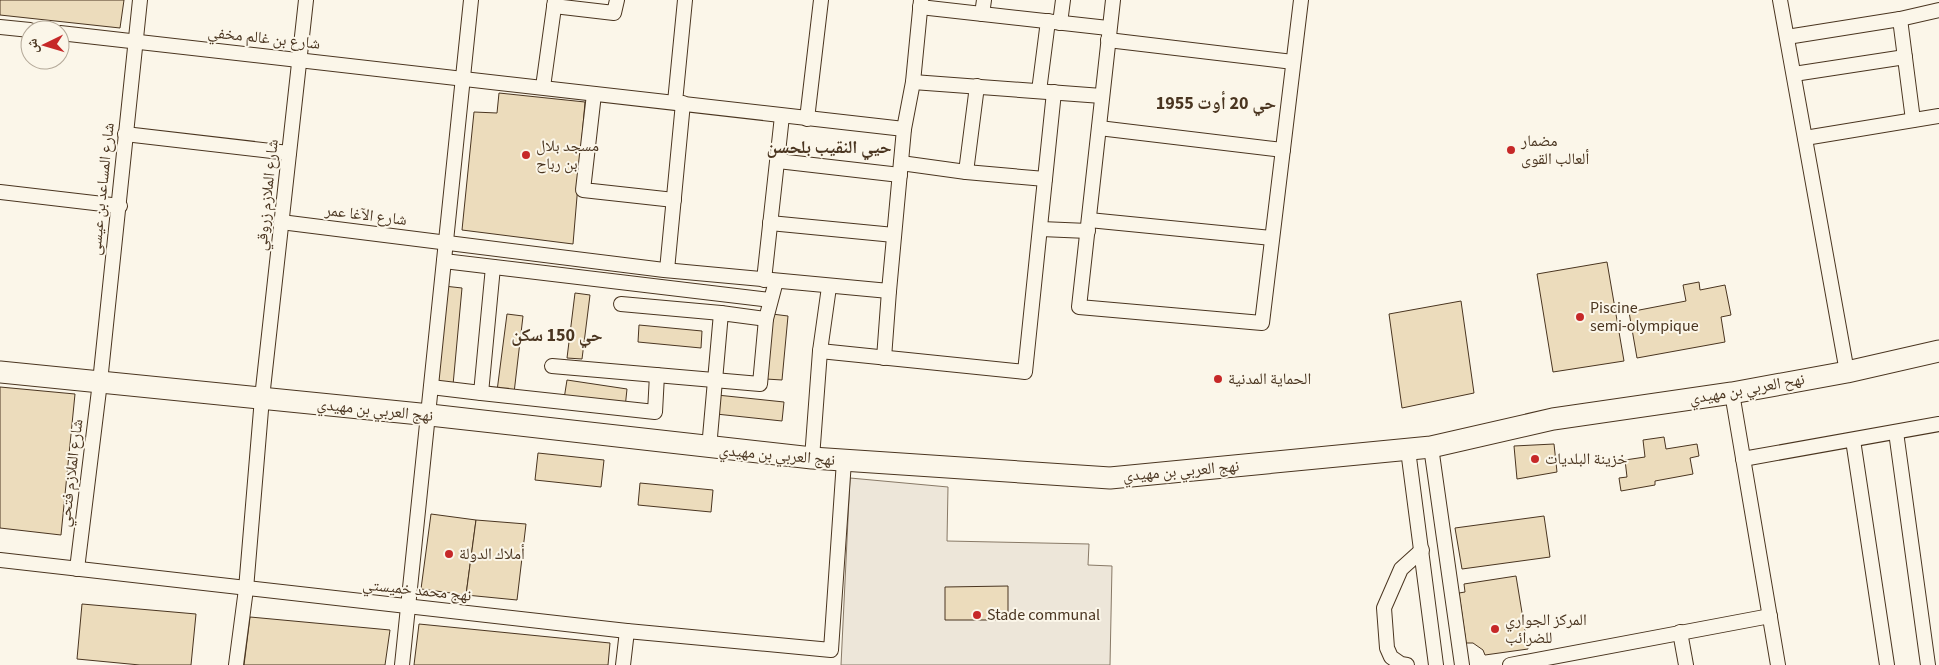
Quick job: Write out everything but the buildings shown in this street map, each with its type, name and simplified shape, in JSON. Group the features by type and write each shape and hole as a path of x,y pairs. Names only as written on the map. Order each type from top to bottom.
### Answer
{"main road":[{"name":"نهح العربي بن مهيدي","path":"1553,419 1732,393 1847,372 1939,351"},
{"name":"نهج العربي بن مهيدي","path":"0,372 262,396 709,448 812,458 1110,478 1431,447 1553,419"}],"street":[{"name":"شارع المساعد بن عيسى","path":"100,382 140,0"},
{"name":"شارع الملازم زروقي","path":"236,665 246,589 262,396 306,0"},
{"path":"402,665 430,415 431,387 471,0"},
{"path":"543,87 554,3 614,13 617,0"},
{"path":"667,270 674,200 686,0"},
{"path":"807,119 821,0"},
{"path":"1039,91 1054,22 1063,0"},
{"path":"1113,0 1079,307 1262,324 1301,0"},
{"path":"1780,0 1847,372"},
{"path":"884,358 904,129 913,82 921,3 983,7 1108,34 1293,62"},
{"path":"1787,37 1900,20 1939,10"},
{"path":"1900,20 1913,120"},
{"path":"0,27 20,29"},
{"name":"شارع بن غالم مخفي","path":"70,34 463,77 594,94 679,102 782,116 904,129"},
{"path":"1794,74 1905,56"},
{"path":"913,82 1102,96"},
{"path":"966,172 976,86"},
{"path":"820,351 1025,372 1054,92"},
{"path":"594,94 583,190 674,200"},
{"path":"552,366 760,384 766,319 770,300 770,222 782,116"},
{"path":"1805,138 1939,116"},
{"path":"1099,128 1283,150"},
{"path":"126,134 289,153"},
{"path":"778,161 966,172 1045,179"},
{"path":"0,192 119,206"},
{"name":"شارع الآغا عمر","path":"281,222 667,270 889,291"},
{"path":"770,222 894,235"},
{"path":"1041,229 1088,226 1272,238"},
{"path":"444,261 770,300"},
{"path":"481,393 493,267"},
{"path":"812,458 820,351 829,286"},
{"path":"621,304 766,319"},
{"path":"709,448 721,313"},
{"path":"431,387 655,412 657,375"},
{"name":"شارع الملازم فتحي","path":"77,569 100,382"},
{"path":"1732,393 1778,665"},
{"path":"1743,459 1939,424"},
{"path":"1896,432 1928,665"},
{"path":"1853,440 1887,665"},
{"path":"1431,447 1462,665"},
{"path":"1408,450 1436,665"},
{"name":"نهج محمد خميستي","path":"0,560 627,631 831,650 844,461"},
{"path":"1407,665 1391,658 1388,648 1384,608 1401,569 1422,550"},
{"path":"1510,665 1770,616"},
{"path":"622,665 627,631"},
{"path":"1680,632 1686,665"}],"shaded area":[{"name":"Stade communal","path":"850,478 948,487 947,541 1089,544 1088,565 1112,566 1110,665 841,665"}],"place":[{"name":"مضمار ألعالب القوى","path":"1511,150"},
{"name":"مسجد بلال بن رباح","path":"526,155"},
{"name":"Piscine semi-olympique","path":"1580,317"},
{"name":"الحماية المدنية","path":"1218,379"},
{"name":"خزينة البلديات","path":"1535,459"},
{"name":"أملاك الدولة","path":"449,554"},
{"name":"Stade communal","path":"977,615"},
{"name":"المركز الجواري للضرائب","path":"1495,629"}],"district":[{"name":"حي 20 أوت 1955","path":"1216,103"},
{"name":"حيي النقيب بلحسن","path":"829,147"},
{"name":"حي 150 سكن","path":"557,335"}]}
